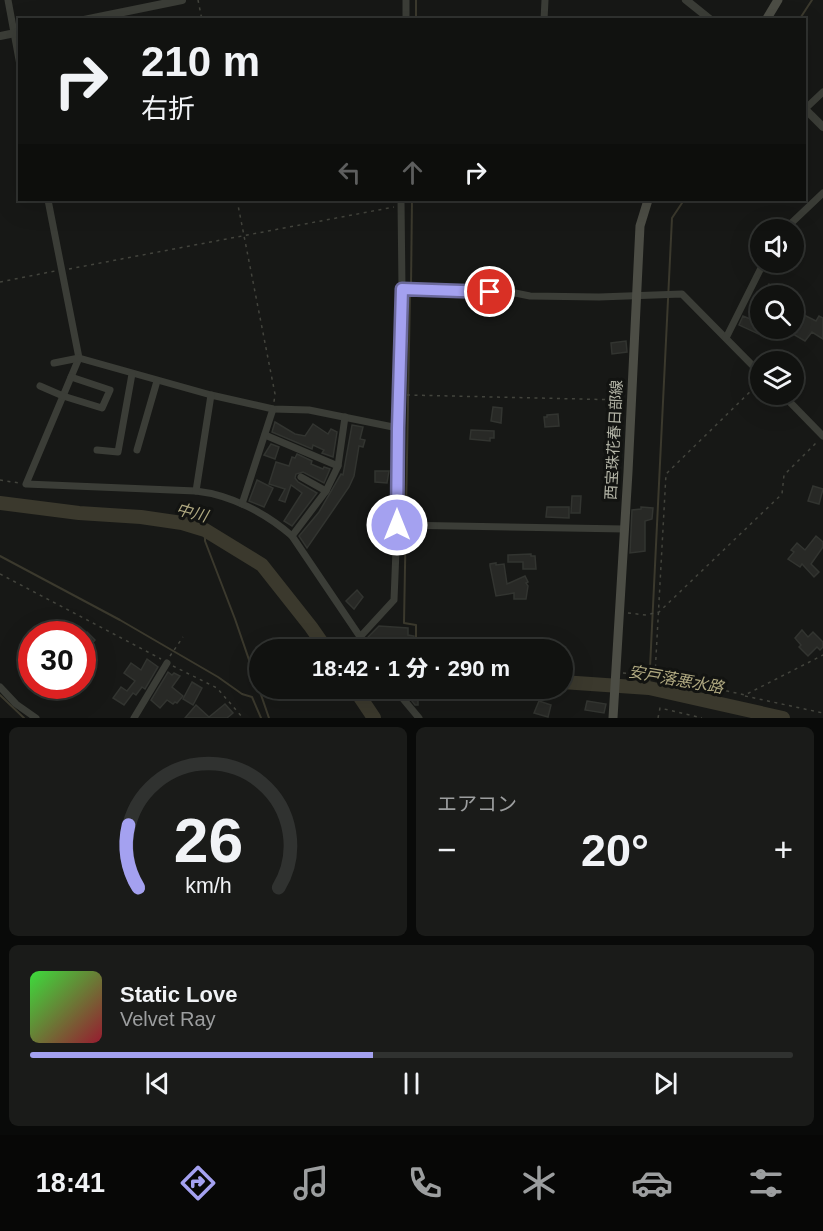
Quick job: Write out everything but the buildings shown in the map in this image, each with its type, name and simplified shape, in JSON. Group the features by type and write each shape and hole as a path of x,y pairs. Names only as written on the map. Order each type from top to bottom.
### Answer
{"main road":[{"path":"767,18 778,0"},
{"name":"西宝珠花春日部線","path":"613,718 640,226 648,201"}],"street":[{"path":"8,0 18,49"},
{"path":"94,18 182,0"},
{"path":"406,0 406,18"},
{"path":"544,18 545,0"},
{"path":"686,0 708,18"},
{"path":"0,36 16,33"},
{"path":"806,107 823,92"},
{"path":"806,111 823,127"},
{"path":"796,219 823,193"},
{"path":"48,201 79,358 26,484 196,491 211,493 242,504 278,524 292,536 360,637 394,600 402,289 401,202"},
{"path":"726,338 758,273"},
{"path":"402,289 510,292 530,296 599,297 682,294 750,363"},
{"path":"54,363 79,358 157,381 273,409 309,411 398,428"},
{"path":"97,450 118,452 132,374"},
{"path":"40,386 102,408 110,390 71,377"},
{"path":"137,450 157,381"},
{"path":"196,491 211,395"},
{"path":"793,405 823,436"},
{"path":"242,504 273,409"},
{"path":"292,536 326,491 338,466 345,417"},
{"path":"264,435 338,466"},
{"path":"301,477 326,491"},
{"path":"397,525 625,529"},
{"path":"134,718 167,663"},
{"path":"0,687 16,704 36,718"},
{"path":"403,699 419,718"}],"path":[{"path":"198,0 202,18"},
{"path":"237,201 274,394 273,409"},
{"path":"0,282 401,202"},
{"path":"655,675 666,474 750,392"},
{"path":"399,395 631,400"},
{"path":"619,612 646,615 659,612 782,494 784,476 823,436"},
{"path":"0,480 26,484"},
{"path":"0,574 217,688 243,718"},
{"path":"167,663 183,637"},
{"path":"745,696 823,655"},
{"path":"616,672 655,675 823,713"},
{"path":"658,718 660,708 702,718"}],"waterway":[{"path":"416,0 416,18"},
{"path":"800,18 812,0"},
{"path":"411,286 412,201"},
{"path":"649,688 672,218 683,201"},
{"path":"410,292 404,623 416,625 416,639"},
{"name":"中川","path":"0,503 79,513 141,517 182,523 205,530 262,565 319,639"},
{"path":"205,530 205,541 269,718"},
{"path":"0,556 120,620 218,677 242,694 252,697 261,718"},
{"name":"安戸落悪水路","path":"573,683 649,688 783,718"},
{"path":"0,695 24,718"},
{"name":"中川","path":"361,699 374,718"}],"route":[{"path":"397,525 402,289 490,292"}]}
